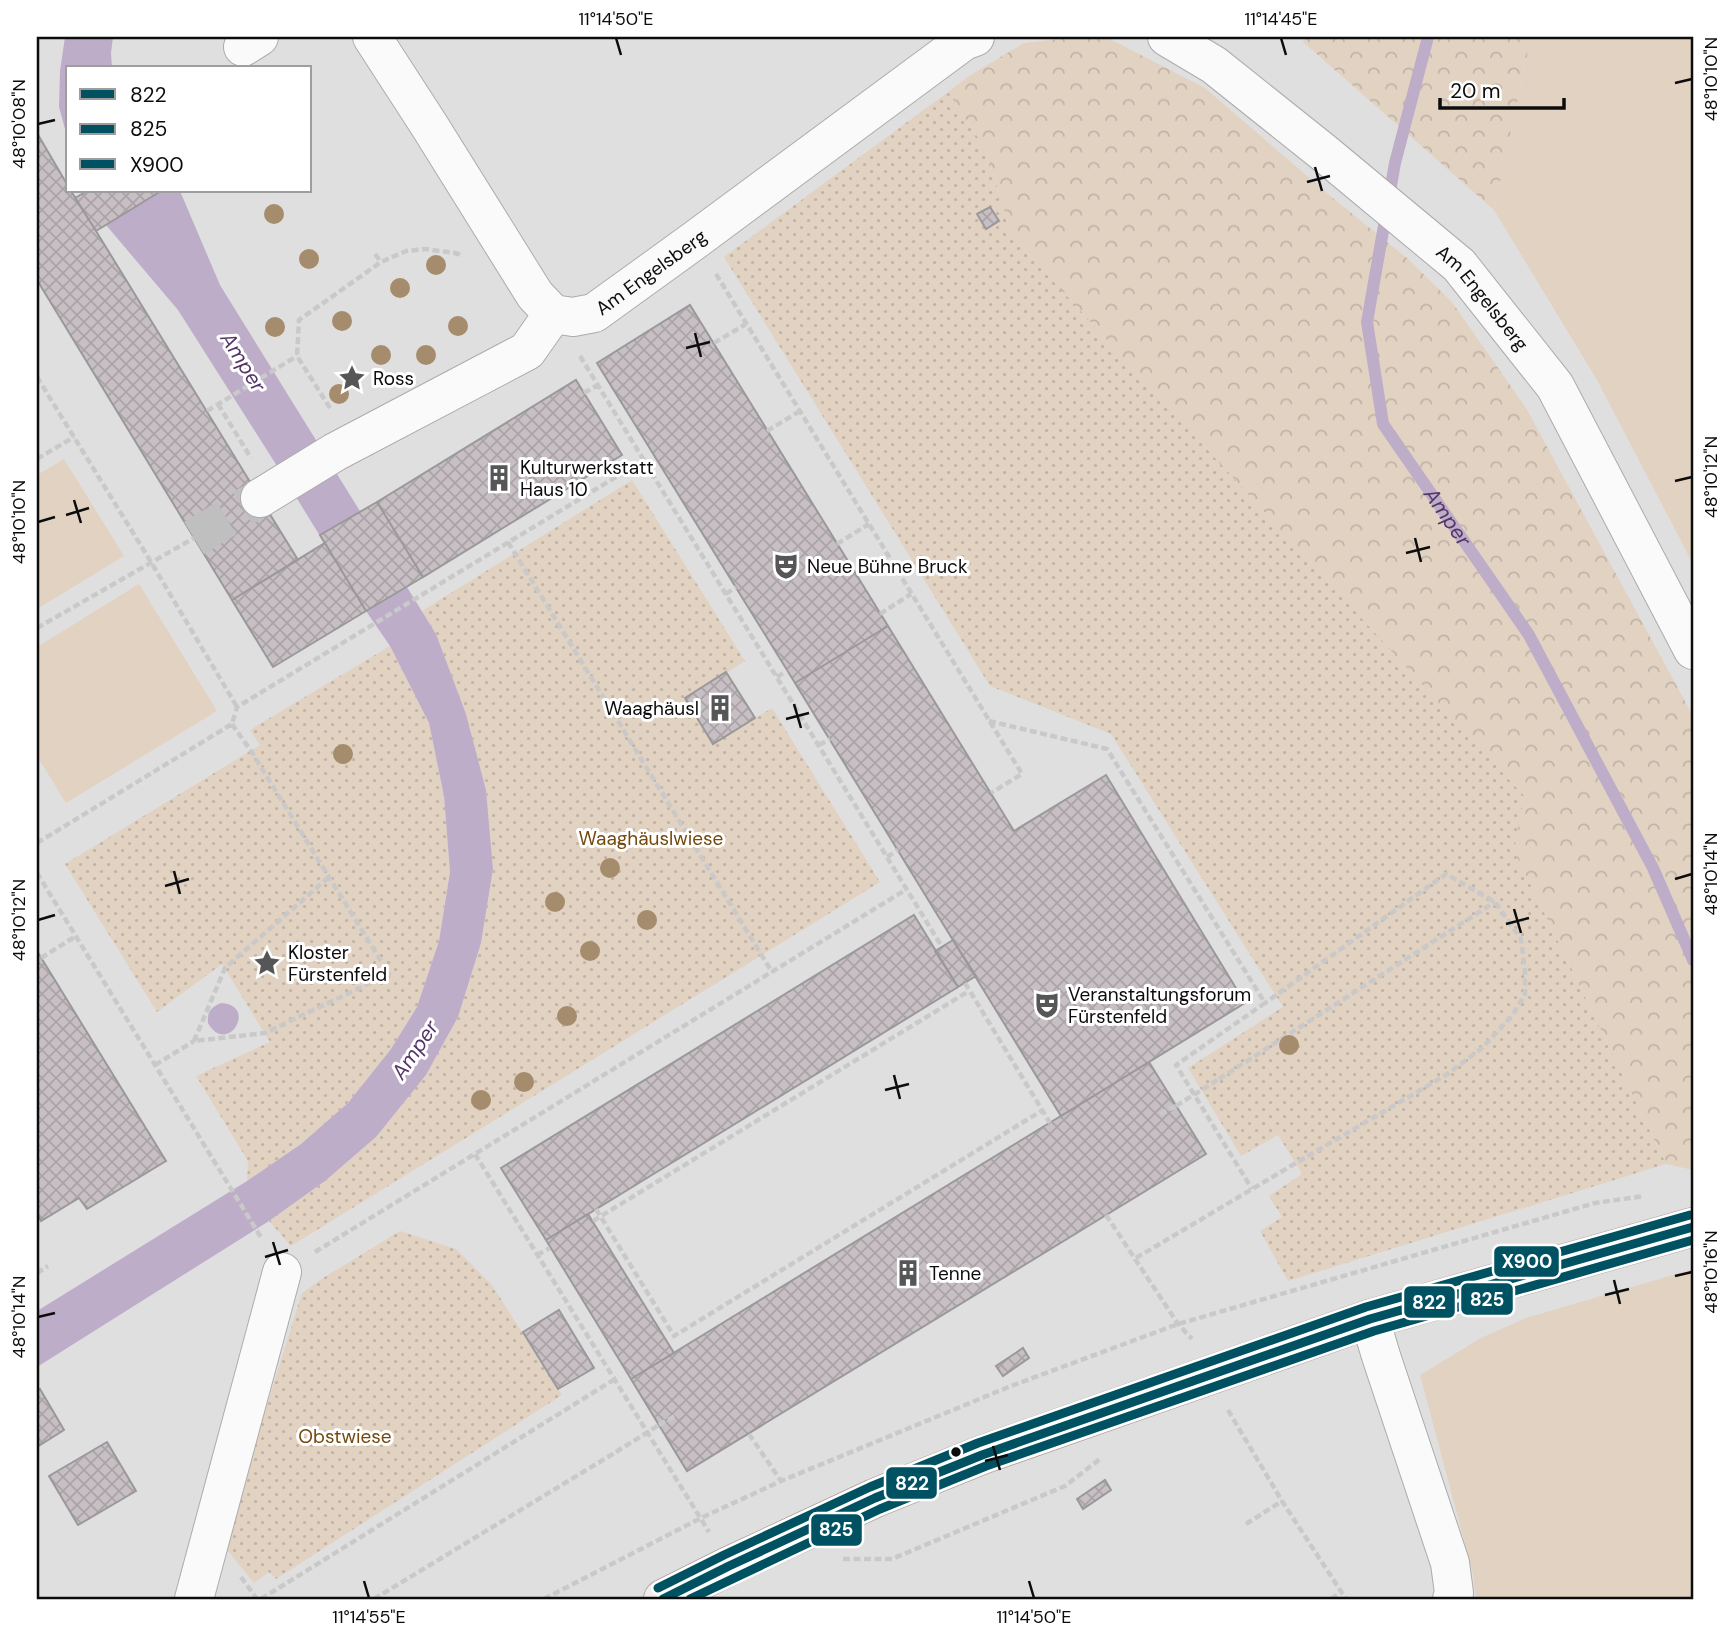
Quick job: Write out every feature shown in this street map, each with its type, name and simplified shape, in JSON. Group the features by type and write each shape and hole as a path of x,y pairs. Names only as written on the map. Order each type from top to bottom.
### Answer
{"main road":[{"path":"663,1599 875,1498 982,1455 1370,1319 1693,1227"}],"street":[{"path":"272,491 344,447 527,351 553,314 535,295 372,37"},
{"name":"Am Engelsberg","path":"553,314 573,317 594,313 964,41 975,37"},
{"name":"Am Engelsberg","path":"1167,37 1214,65 1459,265 1555,386 1693,650"},
{"path":"194,1599 282,1272"},
{"path":"1370,1319 1450,1563 1454,1593 1452,1599"}],"path":[{"path":"695,240 1022,774 991,793"},
{"path":"344,447 297,356 299,320 381,262 406,251 425,249 463,256"},
{"path":"375,254 381,262"},
{"path":"714,344 746,324"},
{"path":"207,411 297,356"},
{"path":"587,367 942,947"},
{"path":"37,377 237,707"},
{"path":"584,393 598,385"},
{"path":"218,404 272,491"},
{"path":"767,431 800,411"},
{"path":"37,459 75,437"},
{"path":"37,843 232,724 237,707 644,460"},
{"path":"837,544 869,524"},
{"path":"37,628 194,538"},
{"path":"508,542 772,972"},
{"path":"726,594 736,587"},
{"path":"880,614 911,594"},
{"path":"777,677 788,671"},
{"path":"989,721 1107,749 1265,1003"},
{"path":"155,1065 194,1041 265,1033 389,974 232,724"},
{"path":"819,746 830,739"},
{"path":"887,857 898,850"},
{"path":"37,873 261,1237"},
{"path":"1136,1258 1446,1075 1482,1048 1512,1016 1525,994 1521,939 1495,902 1446,874 1176,1065 1252,1189"},
{"path":"194,1041 225,968 329,877"},
{"path":"282,1272 907,889"},
{"path":"1160,1114 1495,902"},
{"path":"41,958 76,936"},
{"path":"965,983 1050,1123"},
{"path":"593,1221 970,991"},
{"path":"596,1209 674,1336 1043,1110"},
{"path":"475,1154 729,1566"},
{"path":"1107,1215 1178,1324 1195,1343"},
{"path":"537,1255 550,1248"},
{"path":"37,1273 48,1266"},
{"path":"242,1577 259,1599 615,1379"},
{"path":"1226,1406 1282,1501 1346,1599"},
{"path":"374,1599 675,1416"},
{"path":"749,1434 781,1481"},
{"path":"840,1559 892,1559 1065,1486 1109,1453"},
{"path":"1246,1524 1282,1501"},
{"path":"1331,1599 1342,1592"}],"green space":[{"path":"1077,37 1106,37 1205,88 1408,259 1452,302 1526,408 1693,716 1693,1170 1666,1164 1514,851 1523,796 1012,236 986,150 948,92 1024,43"},
{"path":"1305,37 1531,37 1494,210 1303,42"},
{"path":"1531,37 1693,37 1693,564 1597,380 1494,210"},
{"path":"948,92 986,150 1012,236 1524,796 1514,851 1666,1164 1288,1281 1260,1231 1282,1217 1269,1196 1302,1174 1278,1135 1241,1156 1188,1068 1283,1007 1111,734 990,686 724,257"},
{"path":"64,459 124,556 37,609 37,475"},
{"name":"Waaghäuslwiese","path":"632,480 745,661 726,673 755,718 772,708 880,882 291,1246 269,1221 325,1181 376,1137 426,1075 458,1017 481,943 493,869 486,790 466,714 436,634 422,611"},
{"path":"139,584 217,711 66,803 37,756 37,647"},
{"path":"390,646 429,723 444,796 450,872 439,941 417,1007 391,1049 348,1103 301,1144 247,1181 248,1161 196,1076 270,1042 222,964 157,1012 65,864 260,745 250,730"},
{"name":"Obstwiese","path":"400,1231 456,1249 492,1285 562,1395 276,1579 269,1572 254,1583 223,1545 302,1293"},
{"path":"1693,1269 1693,1599 1476,1599 1473,1574 1420,1375 1481,1338 1526,1318"}],"water":[{"path":"65,37 113,37 112,66 66,66 66,133 59,107"},
{"path":"88,192 180,192 220,285 436,634 466,714 486,790 493,869 481,943 458,1017 426,1075 376,1137 325,1181 269,1221 37,1367 37,1311 247,1181 301,1144 348,1103 391,1049 417,1007 439,941 450,872 444,796 429,723 390,646 178,310 106,225"},
{"path":"221,1003 232,1006 238,1012 239,1019 230,1032 223,1034 216,1032 208,1023 210,1010"}],"building":[{"path":"37,133 66,183 66,192 72,192 298,560 232,600 37,280"},
{"path":"85,192 159,192 96,231 75,198"},
{"path":"990,207 999,221 986,229 977,214"},
{"path":"690,305 888,626 795,683 597,363"},
{"name":"Kulturwerkstatt Haus 10","path":"576,380 622,455 423,577 377,502"},
{"path":"377,502 423,577 366,611 320,535"},
{"path":"325,543 366,611 273,667 232,600"},
{"path":"888,626 1014,831 1106,775 1245,1003 1061,1116 795,683"},
{"name":"Waaghäusl","path":"726,672 755,718 713,744 685,698"},
{"path":"914,915 958,987 546,1240 501,1168"},
{"path":"953,940 976,976 958,987 935,951"},
{"path":"37,951 166,1161 87,1209 79,1198 41,1221 37,1213"},
{"name":"Tenne","path":"1149,1062 1206,1154 687,1471 631,1379"},
{"path":"588,1214 674,1353 631,1379 546,1240"},
{"path":"559,1310 594,1368 558,1389 523,1332"},
{"path":"1023,1348 1029,1358 1003,1376 996,1366"},
{"path":"40,1389 64,1430 37,1447 37,1391"},
{"path":"107,1442 136,1491 78,1525 49,1476"},
{"path":"1105,1480 1111,1490 1083,1509 1077,1499"}],"waterway":[{"name":"Amper","path":"1428,37 1395,163 1367,322 1383,424 1529,635 1653,868 1693,960"}],"tunnel":[{"path":"194,538 260,498"}],"transit line":[{"name":"X900","path":"658,1588 870,1487 978,1443 1366,1307 1690,1215"},
{"name":"822","path":"663,1599 875,1498 982,1455 1370,1319 1693,1227"},
{"name":"825","path":"690,1599 880,1509 986,1466 1374,1331 1693,1240"}],"place":[{"name":"Ross","path":"352,378"},
{"name":"Kulturwerkstatt Haus 10","path":"499,478"},
{"name":"Neue Bühne Bruck","path":"786,566"},
{"name":"Waaghäusl","path":"720,708"},
{"name":"Kloster Fürstenfeld","path":"267,963"},
{"name":"Veranstaltungsforum Fürstenfeld","path":"1047,1005"},
{"name":"Tenne","path":"908,1273"}]}
